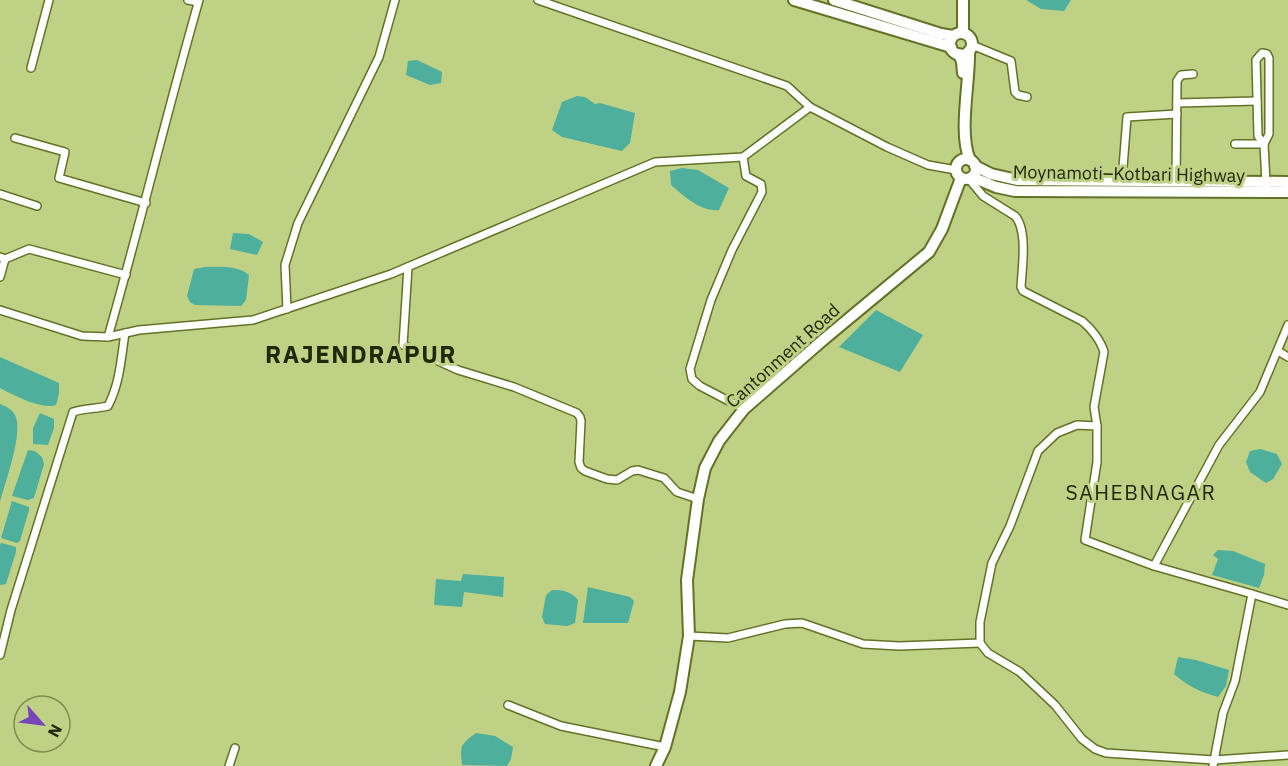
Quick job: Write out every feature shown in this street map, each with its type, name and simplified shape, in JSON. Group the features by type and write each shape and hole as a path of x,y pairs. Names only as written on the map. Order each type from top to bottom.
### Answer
{"main road":[{"path":"794,0 928,42 961,44"},
{"path":"834,0 941,34 961,44"},
{"path":"963,0 961,44 966,170"},
{"name":"Moynamoti–Kotbari Highway","path":"966,170 1017,180 1176,181 1266,187 1288,192"},
{"name":"Moynamoti–Kotbari Highway","path":"966,170 996,187 1015,191 1266,187 1288,182"},
{"name":"Cantonment Road","path":"656,766 665,747 680,692 689,636 687,580 698,499 705,468 719,441 744,409 929,252 942,229 966,170"}],"street":[{"path":"31,68 49,0"},
{"path":"108,337 146,203 198,1 188,0"},
{"path":"287,309 285,265 298,223 379,57 395,0"},
{"path":"538,0 787,86 810,107 887,147 928,165 966,170 983,196 1019,220 1024,251 1021,287 1023,291 1082,321 1103,347 1094,407 1097,426 1097,462 1084,540 1154,566 1288,605"},
{"path":"961,44 1011,61 1015,92 1027,97"},
{"path":"1264,144 1258,136 1256,60 1262,53 1267,54 1269,58 1269,134 1264,144 1266,187"},
{"path":"1176,181 1178,77 1193,74"},
{"path":"1177,103 1257,102"},
{"path":"0,310 82,336 108,337 139,330 253,320 408,267 655,162 742,157 810,107"},
{"path":"1122,180 1127,117 1177,114"},
{"path":"15,138 65,152 59,178 146,203"},
{"path":"1235,144 1264,144"},
{"path":"742,157 746,176 761,184 762,192 732,250 711,300 690,369 692,379 700,386 744,409"},
{"path":"0,194 37,206"},
{"path":"0,277 3,258 30,249 126,275"},
{"path":"408,267 403,345 458,370 514,387 576,413 581,422 579,462 580,468 585,471 606,479 617,480 638,470 664,478 677,492 698,499"},
{"path":"1154,566 1219,445 1260,392 1288,325"},
{"path":"0,656 11,610 73,412 82,408 92,410 108,406 115,394 125,333"},
{"path":"1278,351 1288,357"},
{"path":"1097,426 1077,425 1057,433 1038,451 1010,526 992,563 980,622 980,643 988,653 1020,672 1055,705 1082,739 1095,749 1106,753 1213,763 1288,755"},
{"path":"1213,763 1223,713 1235,681 1252,594"},
{"path":"689,636 729,638 785,624 802,623 863,644 899,646 980,643"},
{"path":"508,705 561,726 665,747"},
{"path":"229,766 235,748"}],"water":[{"path":"1026,0 1071,0 1064,11 1041,9"},
{"path":"417,60 442,72 441,83 430,85 406,75 408,61"},
{"path":"577,96 585,97 595,104 600,103 635,113 630,143 622,151 562,137 552,130 562,102"},
{"path":"682,168 698,170 729,188 719,210 700,206 671,185 670,171"},
{"path":"233,233 249,234 263,242 257,255 230,249"},
{"path":"234,268 249,275 246,300 241,306 195,305 190,302 187,296 194,269"},
{"path":"876,310 923,335 900,372 839,347"},
{"path":"0,357 59,383 56,405 36,404 0,388"},
{"path":"0,404 10,409 15,415 17,433 13,458 0,502"},
{"path":"40,413 54,419 54,428 48,445 33,444 33,428"},
{"path":"1260,449 1277,454 1282,464 1273,479 1266,483 1250,472 1246,462 1250,451"},
{"path":"28,450 35,451 42,457 44,464 34,498 28,500 12,496"},
{"path":"12,501 29,507 20,541 17,543 1,538"},
{"path":"0,544 16,547 16,552 6,584 0,585"},
{"path":"1218,550 1233,551 1265,564 1259,588 1212,575 1218,559 1213,555"},
{"path":"463,574 504,577 503,597 464,592 462,607 434,605 436,579 461,581"},
{"path":"588,587 630,597 634,601 628,623 583,623"},
{"path":"552,590 566,592 578,600 575,623 567,626 545,624 542,617 546,595"},
{"path":"1178,657 1229,670 1226,686 1218,697 1194,688 1174,674"},
{"path":"476,733 495,736 513,747 507,766 462,765 462,746"}],"district":[{"name":"RAJENDRAPUR","path":"361,355"},
{"name":"SAHEBNAGAR","path":"1141,493"}]}
